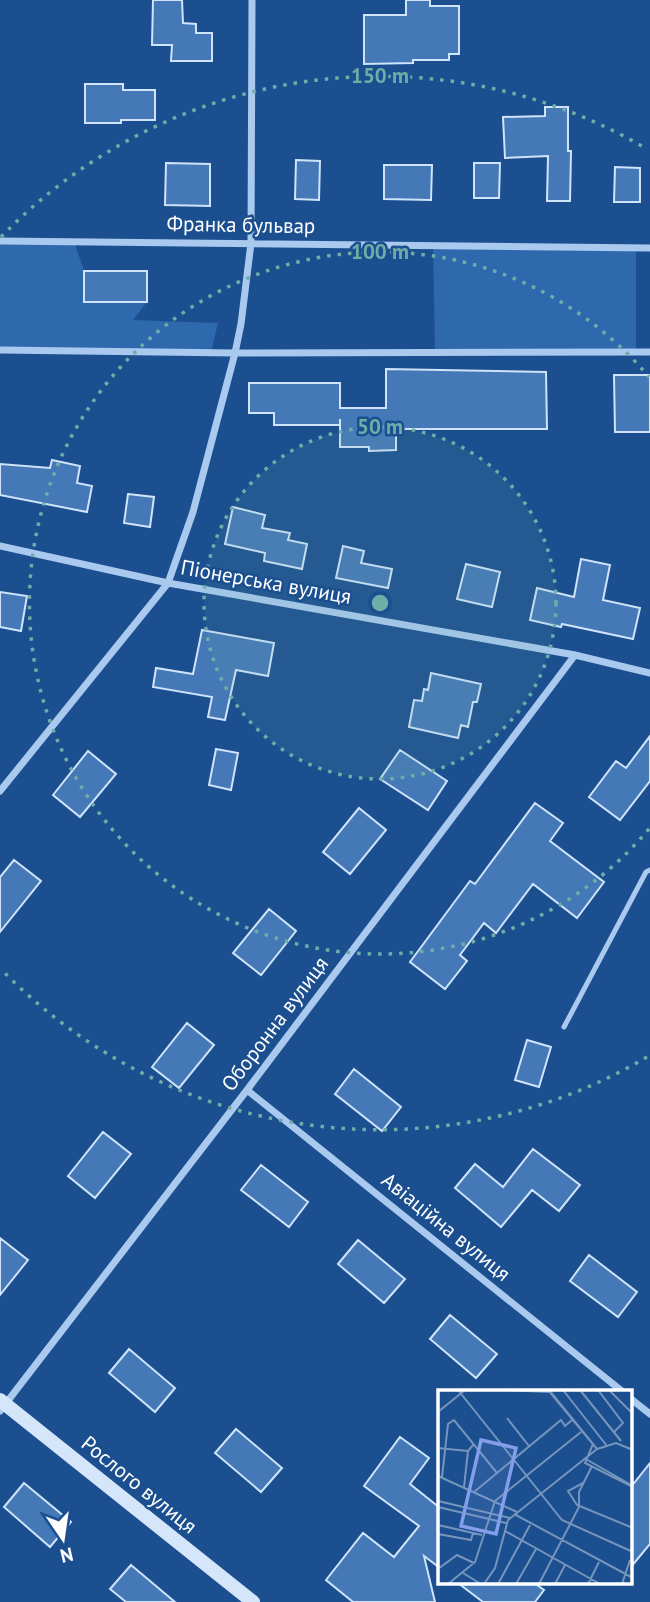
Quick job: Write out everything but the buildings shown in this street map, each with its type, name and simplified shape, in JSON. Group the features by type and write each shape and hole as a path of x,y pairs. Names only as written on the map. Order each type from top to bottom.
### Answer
{"street":[{"path":"0,792 168,583 192,512 235,353 251,243 252,0"},
{"name":"Франка бульвар","path":"0,241 650,248"},
{"path":"0,350 235,353 650,352"},
{"name":"Піонерська вулиця","path":"0,547 168,583 575,655 650,673"},
{"name":"Оборонна вулиця","path":"2,1406 247,1090 575,655"},
{"name":"Авіаційна вулиця","path":"247,1090 620,1390"},
{"path":"632,1400 650,1414"},
{"name":"Рослого вулиця","path":"2,1406 253,1602"}],"lane":[{"path":"565,1027 646,872 650,870"}],"shaded area":[{"path":"0,241 74,241 84,271 84,302 147,302 133,320 218,323 211,352 0,350"},
{"path":"433,245 636,248 636,352 435,352"}]}
